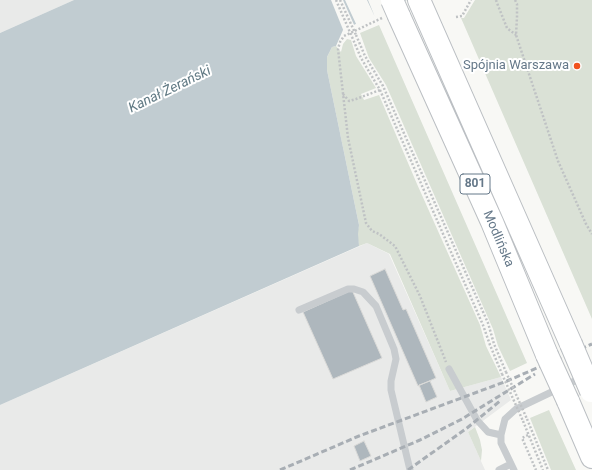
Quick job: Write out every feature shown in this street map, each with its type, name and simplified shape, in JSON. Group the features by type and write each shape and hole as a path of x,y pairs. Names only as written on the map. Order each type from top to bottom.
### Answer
{"main road":[{"name":"Modlińska","path":"420,3 592,392"},
{"name":"Modlińska","path":"392,11 492,222 592,457"}],"lane":[{"path":"299,310 348,289 354,288 363,292 376,306 394,349 396,359 391,381 391,390 410,470"},
{"path":"449,369 476,420 488,432 500,435"},
{"path":"499,470 512,467 501,443 500,435 505,418 516,409 592,372"}],"path":[{"path":"336,0 361,58 380,90 484,325 490,345 543,470"},
{"path":"340,0 365,56 382,86 488,323 494,344 548,470"},
{"path":"456,17 462,16 471,0"},
{"path":"496,0 507,28 516,35"},
{"path":"516,0 516,35 558,161 586,224 592,234"},
{"path":"392,11 344,36 340,42 338,49 348,138 366,223 372,231 379,234 395,246 420,296 449,369"},
{"path":"343,93 349,100 380,90"},
{"path":"528,435 522,438 536,470"}],"shaded area":[{"path":"0,0 74,0 0,33"},
{"path":"475,0 592,0 592,319 461,18 464,18"},
{"path":"379,25 527,363 510,371 386,85 369,58 360,33"},
{"path":"347,39 351,40 356,56 376,88 361,94 364,100 379,95 480,325 486,346 501,377 450,391 390,254 367,243 359,246 357,234 359,225 327,70 327,57 332,47 336,46 341,52 343,44"},
{"path":"367,243 389,254 450,391 501,377 511,400 468,432 485,470 0,470 0,405"},
{"path":"549,410 576,470 551,470 530,418"},
{"path":"475,427 482,450 481,461 468,432"}],"water":[{"name":"Kanał Żerański","path":"74,0 407,0 343,30 336,46 332,47 327,57 327,70 359,225 359,246 0,405 0,33"}],"pier":[{"path":"331,0 343,0 355,27 344,32"},
{"path":"345,0 367,0 375,17 357,26"},
{"path":"368,0 404,0 405,3 375,17"}],"building":[{"path":"385,269 403,310 406,309 436,378 418,386 370,276"},
{"path":"352,290 382,358 333,379 303,312"},
{"path":"430,381 437,397 426,402 419,385"},
{"path":"364,441 371,456 360,461 354,446"}],"railway":[{"path":"280,470 359,436 507,381 592,344"},
{"path":"350,470 420,440 462,419 535,374"},
{"path":"408,470 467,428 500,401"}],"place":[{"name":"Spójnia Warszawa","path":"577,66"}]}
